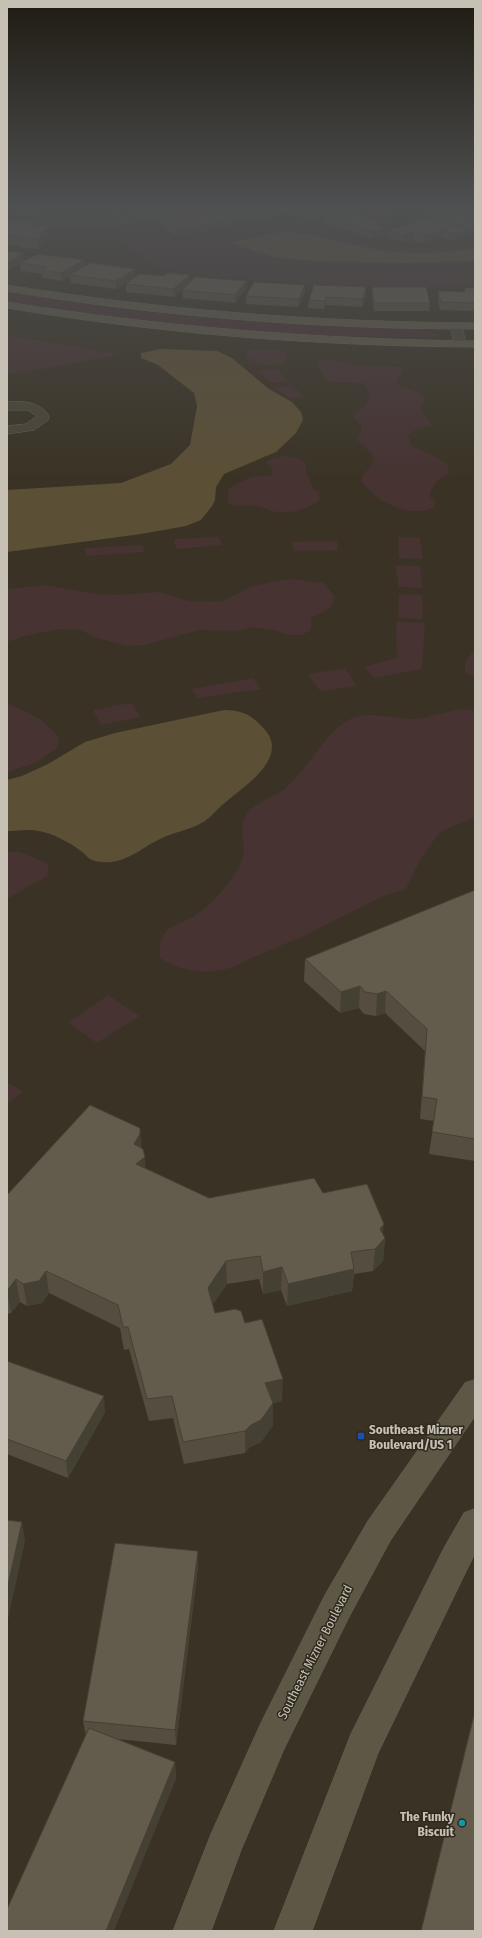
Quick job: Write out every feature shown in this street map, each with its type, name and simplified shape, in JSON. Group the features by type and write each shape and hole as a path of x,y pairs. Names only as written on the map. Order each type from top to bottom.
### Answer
{"street":[{"path":"64,297 97,303 214,316 326,323 475,326"},
{"path":"7,305 81,317 196,331 306,338 475,344"},
{"path":"456,326 460,344"},
{"path":"7,406 28,406 36,409 43,416 42,420 33,425 7,430"},
{"name":"Southeast Mizner Boulevard","path":"192,1931 224,1847 272,1737 337,1606 379,1530 475,1392"},
{"path":"294,1931 363,1746 455,1558 475,1523"}],"shaded area":[{"path":"7,297 44,297 110,307 248,322 310,326 409,328 419,329 439,336 430,338 377,337 218,329 112,318 7,302"},
{"path":"7,335 106,352 119,355 7,375"},
{"path":"161,349 217,351 232,358 269,389 292,402 301,412 303,420 296,433 276,452 224,474 216,487 215,500 212,506 201,520 186,526 141,534 7,552 7,490 121,483 171,464 190,445 197,406 194,393 158,365 141,358 141,353"},
{"path":"256,349 278,350 285,353 287,359 273,365 256,363 247,358 246,355 248,351"},
{"path":"327,359 355,366 400,367 404,370 396,381 397,384 417,391 423,395 425,402 421,407 423,414 429,419 432,425 413,431 408,436 412,446 435,456 447,464 449,473 438,480 430,492 431,498 436,503 434,507 414,511 404,510 393,506 375,495 361,481 363,475 374,462 372,454 358,441 357,438 361,432 361,427 353,417 354,414 367,405 369,394 365,384 333,382 324,379 321,370 316,364 318,361"},
{"path":"277,369 288,381 272,383 258,371"},
{"path":"292,386 305,397 291,399 275,388"},
{"path":"284,456 298,458 306,464 306,472 313,489 319,492 320,500 303,509 291,512 272,511 257,506 233,505 227,502 229,488 251,477 271,475 273,468 266,463 268,460"},
{"path":"219,537 222,545 176,549 174,539"},
{"path":"398,537 420,538 423,559 399,558"},
{"path":"337,541 338,550 294,551 292,542"},
{"path":"143,545 144,552 86,556 84,548"},
{"path":"395,565 420,566 423,588 399,587"},
{"path":"294,579 323,583 335,596 330,608 311,618 311,630 302,635 289,635 273,630 252,627 236,631 200,630 144,645 126,646 95,637 80,630 58,629 25,636 7,642 7,589 47,585 94,594 116,595 160,592 189,601 221,602 250,587"},
{"path":"399,594 422,595 423,619 398,618"},
{"path":"396,621 425,623 422,669 374,678 364,667 397,658"},
{"path":"475,648 475,678 465,672 465,662"},
{"path":"345,668 357,686 320,691 308,674"},
{"path":"253,678 261,689 197,698 192,689"},
{"path":"131,703 141,717 101,725 93,710"},
{"path":"7,704 36,717 49,727 59,739 57,748 35,763 7,772"},
{"path":"463,709 475,711 475,817 440,832 421,858 406,889 381,897 308,934 228,969 204,972 193,971 170,964 160,958 160,942 167,931 171,927 194,916 209,905 221,892 237,870 243,856 243,821 249,811 289,785 329,736 345,722 352,718 368,715 417,719"},
{"path":"224,710 237,711 247,714 256,720 271,740 272,750 262,770 208,819 200,824 171,834 134,854 114,862 100,862 90,859 72,845 48,833 34,830 7,831 7,780 22,776 48,764 85,742 115,733"},
{"path":"7,852 20,852 49,864 47,876 7,899"},
{"path":"108,995 140,1016 97,1043 68,1023"},
{"path":"7,1082 23,1092 7,1103"}],"building":[{"path":"271,297 300,297 299,299"},
{"path":"310,297 326,297 325,301 309,300"},
{"path":"334,297 363,297 363,299"},
{"path":"373,297 429,297 430,303 374,303"},
{"path":"440,297 475,297 475,303 441,302"},
{"path":"475,890 475,1139 432,1132 437,1099 422,1097 427,1029 386,991 377,994 365,992 360,986 341,992 305,959"},
{"path":"90,1105 140,1128 140,1134 134,1144 143,1149 145,1157 136,1164 209,1198 314,1178 323,1193 367,1184 384,1224 380,1229 385,1238 375,1249 351,1252 354,1269 288,1284 282,1267 263,1272 260,1256 226,1261 208,1288 215,1313 235,1309 241,1311 245,1323 262,1319 283,1379 265,1383 273,1403 261,1420 251,1425 245,1431 183,1442 172,1396 147,1399 128,1327 123,1327 118,1305 46,1271 39,1281 23,1284 16,1279 7,1291 7,1195"},
{"path":"7,1361 104,1396 66,1461 7,1439"},
{"path":"7,1520 22,1522 7,1590"},
{"path":"115,1543 198,1551 175,1730 83,1721"},
{"name":"The Funky Biscuit","path":"475,1711 475,1931 421,1931"},
{"path":"89,1728 175,1762 106,1931 7,1931 7,1909"}],"place":[{"name":"Southeast Mizner Boulevard/US 1","path":"361,1436"},
{"name":"The Funky Biscuit","path":"462,1823"}]}
